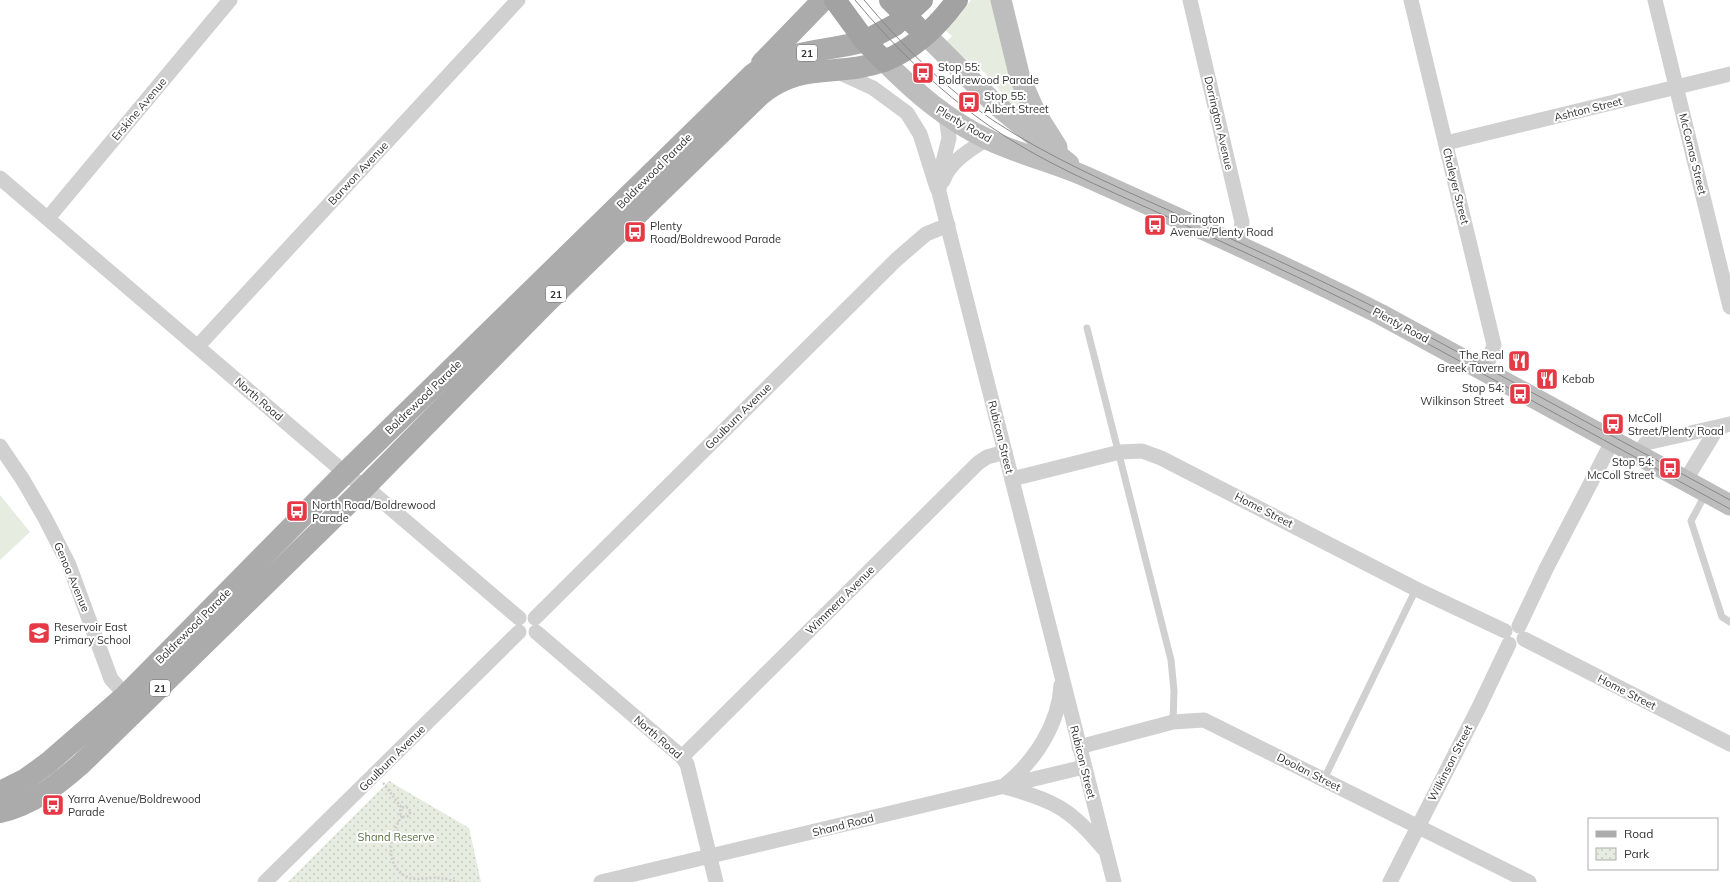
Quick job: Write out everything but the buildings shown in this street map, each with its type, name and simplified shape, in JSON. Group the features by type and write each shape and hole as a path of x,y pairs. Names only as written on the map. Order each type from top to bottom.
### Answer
{"highway":[{"name":"Plenty Road","path":"835,0 865,41 884,61"},
{"name":"Plenty Road","path":"890,0 926,35"},
{"name":"21","path":"865,41 883,32 906,16 922,0"},
{"name":"21","path":"884,61 905,51 926,35 942,19 957,0"}],"main road":[{"path":"752,75 823,0"},
{"path":"1001,0 1017,68 1029,99 1039,121 1068,163"},
{"name":"Plenty Road","path":"926,35 995,104 1085,176"},
{"name":"Boldrewood Parade","path":"0,792 26,779 132,702 365,487 542,295 752,75 764,66 783,58 865,41"},
{"name":"Boldrewood Parade","path":"0,812 31,800 56,785 345,473 768,89 784,79 797,74 812,71 859,69 884,61"},
{"name":"Plenty Road","path":"884,61 901,78 946,116 987,139 1085,176 1239,246 1374,310 1730,505"}],"street":[{"name":"Erskine Avenue","path":"48,218 230,0"},
{"name":"Barwon Avenue","path":"198,346 518,0"},
{"name":"Dorrington Avenue","path":"1190,0 1242,222 1239,246"},
{"name":"Chaleyer Street","path":"1411,0 1494,345 1485,371"},
{"name":"McComas Street","path":"1655,0 1730,307"},
{"name":"Boldrewood Parade","path":"834,71 854,78 877,90"},
{"name":"Ashton Street","path":"1446,144 1730,74"},
{"name":"Rubicon Street","path":"877,90 901,108 916,125 923,141 929,165 940,197 1114,882"},
{"name":"Rubicon Street","path":"940,197 940,174 949,138 946,116"},
{"name":"Rubicon Street","path":"940,197 942,184 949,170 967,152 987,139"},
{"name":"North Road","path":"0,178 345,473 365,487 519,625"},
{"name":"Goulburn Avenue","path":"536,625 897,259 926,234 948,225"},
{"path":"1638,454 1646,444 1726,425"},
{"path":"1685,481 1716,430 1726,425"},
{"path":"1507,637 1509,626 1521,632 1546,569 1613,440"},
{"name":"Genoa Avenue","path":"0,446 23,480 49,525 69,565 111,679 132,702"},
{"name":"Home Street","path":"1012,480 1120,452 1142,451 1161,458 1416,588 1507,637"},
{"name":"Wimmera Avenue","path":"682,757 978,464 987,457 1005,452"},
{"name":"Goulburn Avenue","path":"265,882 376,774 519,625"},
{"path":"519,625 527,636 532,635 536,625"},
{"name":"North Road","path":"536,625 682,757 687,764 691,775 716,882"},
{"name":"Home Street","path":"1521,632 1730,744"},
{"name":"Wilkinson Street","path":"1390,882 1479,706 1507,637"},
{"name":"Rubicon Street","path":"1002,786 1029,762 1047,733 1058,703 1060,672"},
{"name":"Doolan Street","path":"1079,747 1173,722 1204,720 1528,882"},
{"name":"Shand Road","path":"601,882 1084,767"},
{"name":"Rubicon Street","path":"1002,786 1036,796 1060,807 1084,826 1106,853"}],"lane":[{"path":"1087,328 1120,452 1171,660 1174,691 1173,722"},
{"path":"1706,492 1691,521 1722,618 1730,622"},
{"path":"1324,779 1416,588"}],"path":[{"path":"376,774 402,808 407,808 410,814 406,817 402,816"},
{"path":"402,808 400,812 402,816 394,829 390,843 391,854 396,868 407,877 439,878 456,882"}],"green space":[{"path":"971,0 995,0 1028,122 1007,101 985,73 977,66 956,53 946,42 952,36 946,31"},
{"path":"0,495 30,532 0,560"},
{"name":"Shand Reserve","path":"389,781 469,828 481,882 288,882"}],"tram line":[{"path":"855,0 901,51 934,82 970,112 1029,151 1093,183 1269,264 1379,317 1730,509"},
{"path":"864,0 924,65 976,108 1015,134 1057,158 1275,259 1382,311 1730,500"}],"place":[{"name":"Stop 55: Boldrewood Parade","path":"923,73"},
{"name":"Stop 55: Albert Street","path":"969,102"},
{"name":"Dorrington Avenue/Plenty Road","path":"1155,225"},
{"name":"Plenty Road/Boldrewood Parade","path":"635,232"},
{"name":"The Real Greek Tavern","path":"1519,361"},
{"name":"Kebab","path":"1547,379"},
{"name":"Stop 54: Wilkinson Street","path":"1520,394"},
{"name":"McColl Street/Plenty Road","path":"1613,424"},
{"name":"Stop 54: McColl Street","path":"1670,468"},
{"name":"North Road/Boldrewood Parade","path":"297,511"},
{"name":"Reservoir East Primary School","path":"39,633"},
{"name":"Yarra Avenue/Boldrewood Parade","path":"53,805"}]}
